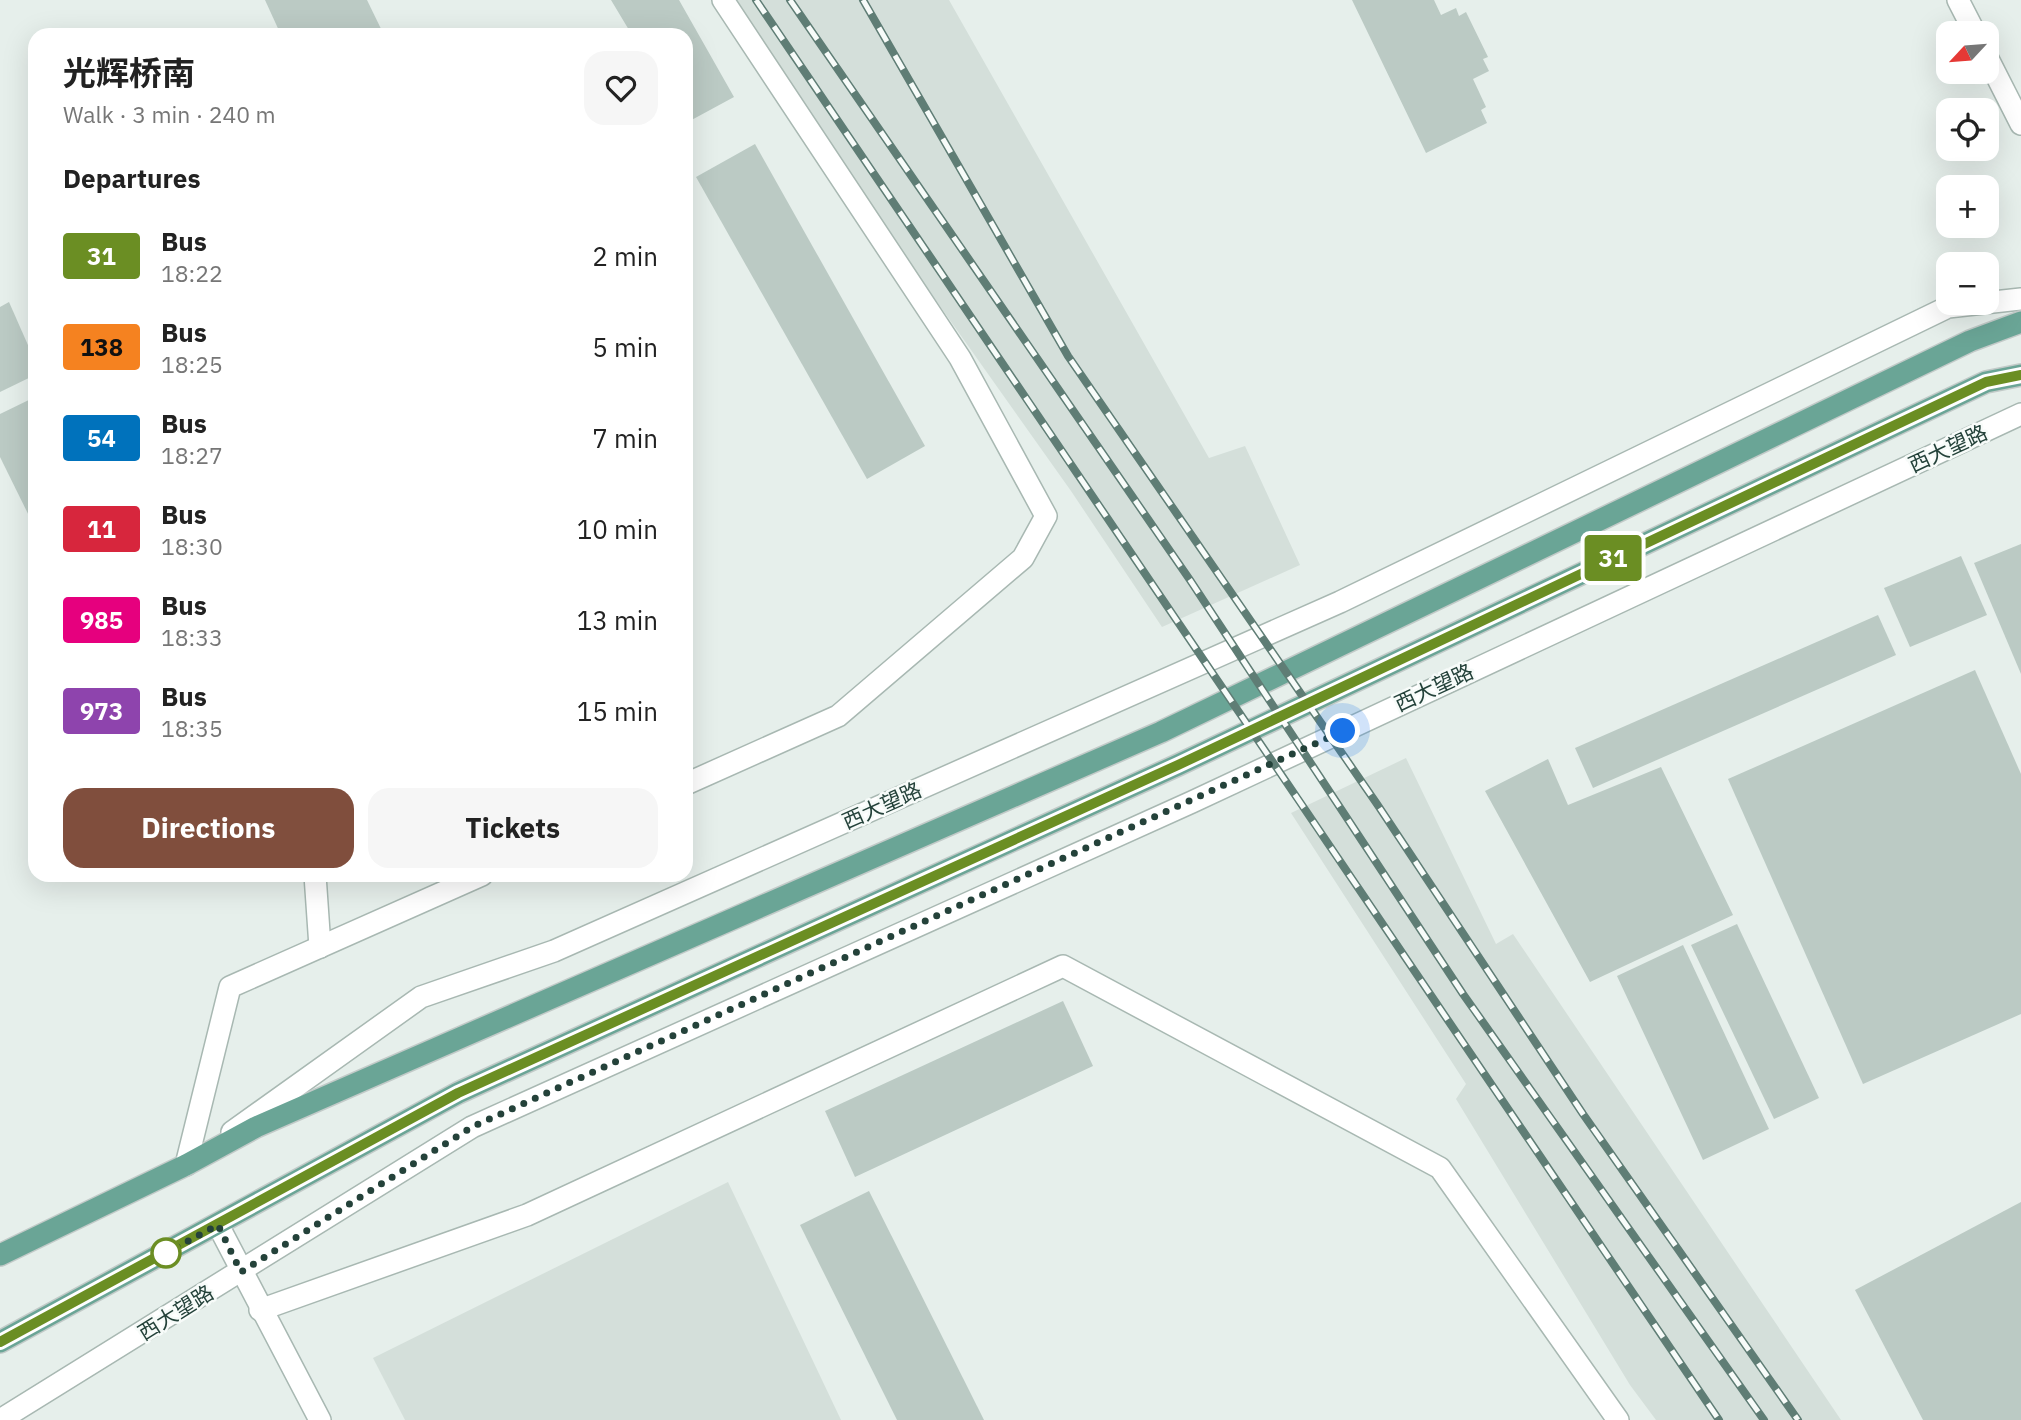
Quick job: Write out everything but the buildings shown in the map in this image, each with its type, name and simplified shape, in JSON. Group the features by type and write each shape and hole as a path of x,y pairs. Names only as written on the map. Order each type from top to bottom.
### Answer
{"main road":[{"name":"西大望路","path":"0,1255 186,1165 256,1127 1161,732 1970,341 2021,322"},
{"name":"西大望路","path":"0,1342 458,1093 1178,765 1986,382 2021,374"}],"street":[{"path":"693,781 838,716 1023,558 1046,516 960,358 723,0"},
{"path":"1958,0 1969,21"},
{"path":"1999,81 2021,124"},
{"name":"西大望路","path":"186,1165 421,997 554,951 1340,602 1948,307 2021,299"},
{"name":"西大望路","path":"0,1420 472,1127 1205,796 2021,414"},
{"path":"315,882 320,947"},
{"path":"186,1165 230,987 466,882"},
{"path":"260,1310 527,1215 1063,966 1440,1168 1618,1420"},
{"path":"218,1225 260,1310 320,1420"}],"shaded area":[{"path":"723,0 949,0 1209,458 1245,446 1300,565 1162,627 1071,491"},
{"path":"1406,758 1496,944 1513,934 1841,1420 1656,1420 1630,1385 1456,1099 1466,1084 1291,813"},
{"path":"728,1182 841,1420 405,1420 373,1358"}],"railway":[{"path":"756,0 1719,1420"},
{"path":"790,0 1190,580 1463,994 1764,1420"},
{"path":"863,0 1068,356 1377,804 1583,1114 1798,1420"}],"bus line":[{"name":"31","path":"0,1342 458,1093 1178,765 1986,382 2021,375"}],"route":[{"path":"166,1253 218,1225 241,1272 472,1127 1343,731"}]}
